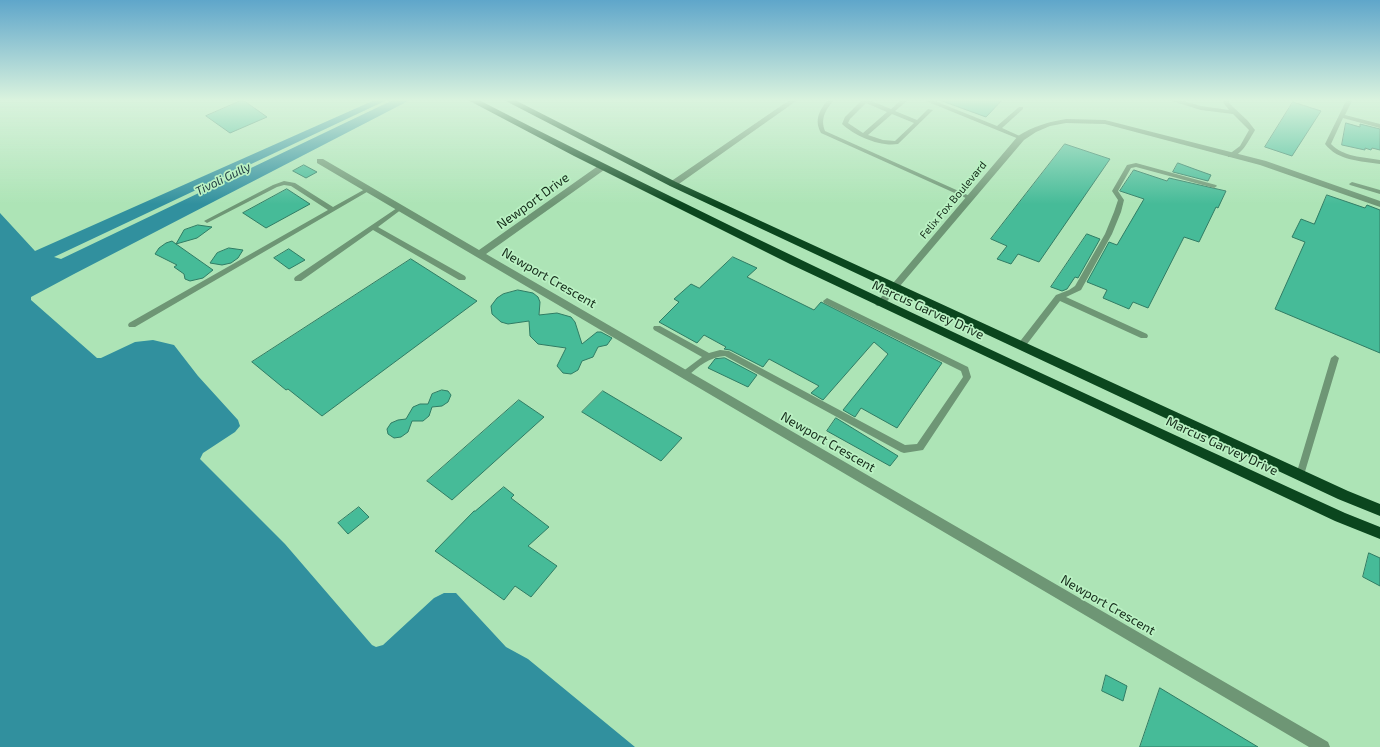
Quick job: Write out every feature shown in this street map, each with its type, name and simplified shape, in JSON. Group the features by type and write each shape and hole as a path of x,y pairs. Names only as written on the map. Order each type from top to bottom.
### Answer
{"highway":[{"name":"Marcus Garvey Drive","path":"536,134 601,168 880,304 1340,517 1380,533"},
{"name":"Marcus Garvey Drive","path":"574,134 673,184 1300,475 1380,510"}],"street":[{"path":"673,184 746,134"},
{"name":"Felix Fox Boulevard","path":"880,304 1021,138 1027,134"},
{"name":"Felix Fox Boulevard","path":"1149,134 1230,156 1263,163 1380,204"},
{"name":"Newport Crescent","path":"320,160 1323,747"},
{"name":"Newport Drive","path":"480,254 601,168"}],"lane":[{"path":"827,134 970,198"},
{"path":"864,135 880,142 896,143 905,134"},
{"path":"1010,134 1021,138"},
{"path":"1230,156 1242,147 1250,134"},
{"path":"1333,134 1328,144 1331,149 1345,155 1380,162"},
{"path":"1022,346 1059,296 1072,292 1078,288 1104,245 1118,216 1121,200 1115,191 1129,166 1136,165 1214,186"},
{"path":"207,221 275,186 284,183 293,184 333,210"},
{"path":"1352,184 1380,192"},
{"path":"132,325 369,190"},
{"path":"298,279 400,208"},
{"path":"373,227 462,278"},
{"path":"1059,296 1144,336"},
{"path":"685,374 707,356 716,353 726,353 904,449 920,447 967,377 965,370 827,301"},
{"path":"657,328 707,356"},
{"path":"1300,475 1335,358"}],"water":[{"path":"299,134 315,134 54,257 61,259 322,134 345,134 74,274 31,297 31,300 97,358 101,358 135,342 153,340 174,345 198,376 238,420 240,426 235,432 203,453 200,459 285,544 372,645 376,647 383,645 434,598 444,593 456,593 506,647 528,659 635,747 0,747 0,213 35,251"}],"building":[{"path":"1273,134 1306,134 1292,156 1265,147"},
{"path":"1344,134 1380,134 1380,150 1365,148 1365,150 1342,145"},
{"path":"1065,144 1110,159 1039,262 1018,254 1011,264 997,259 1007,246 991,239"},
{"path":"1178,163 1211,175 1208,181 1173,172"},
{"path":"304,165 317,172 306,178 293,171"},
{"path":"1134,170 1167,181 1169,178 1226,191 1218,208 1216,207 1199,242 1184,237 1148,308 1133,302 1129,309 1103,298 1107,290 1087,282 1109,242 1117,245 1144,199 1120,191"},
{"path":"287,189 310,204 266,228 243,213"},
{"path":"1327,195 1365,208 1367,205 1380,210 1380,353 1275,309 1305,242 1292,237 1301,219 1314,224"},
{"path":"198,225 212,227 197,238 176,244 184,230"},
{"path":"1087,234 1100,239 1078,278 1075,277 1067,289 1062,291 1051,287"},
{"path":"172,241 213,270 203,278 190,281 185,279 184,274 174,267 177,265 155,254 159,248"},
{"path":"229,248 243,250 238,258 231,263 222,265 210,263 217,253"},
{"path":"289,249 305,260 289,269 274,258"},
{"path":"733,257 757,268 747,277 814,310 821,302 942,363 897,428 861,408 855,417 843,410 888,354 874,342 823,400 811,393 819,386 769,359 763,367 730,350 724,349 726,347 704,335 697,343 659,322 679,302 674,299 691,284 699,288"},
{"path":"411,259 477,301 322,416 288,389 286,390 252,362"},
{"path":"518,290 533,293 538,297 540,302 539,315 557,313 571,317 575,322 582,344 597,332 601,332 612,338 607,345 598,347 593,357 582,361 578,370 571,374 563,373 557,366 566,348 538,344 530,336 529,321 508,324 501,322 492,314 491,306 497,298 503,294"},
{"path":"725,358 757,375 748,387 708,368 715,359"},
{"path":"442,390 448,391 451,395 448,402 442,406 432,407 429,416 423,421 412,421 408,432 401,437 394,438 388,434 387,429 391,423 406,419 413,407 420,404 428,404 432,394"},
{"path":"603,391 682,438 661,461 582,412"},
{"path":"519,400 544,417 452,500 427,481"},
{"path":"836,418 898,456 890,466 827,431"},
{"path":"504,487 514,495 511,498 549,527 528,546 557,566 531,597 515,586 504,600 435,551 474,511"},
{"path":"359,507 369,517 348,534 338,523"},
{"path":"1369,553 1380,558 1380,586 1363,577"},
{"path":"1106,675 1127,686 1123,701 1102,691"},
{"path":"1160,688 1258,747 1140,747"}],"water label":[{"name":"Tivoli Gully","path":"223,179"}]}
